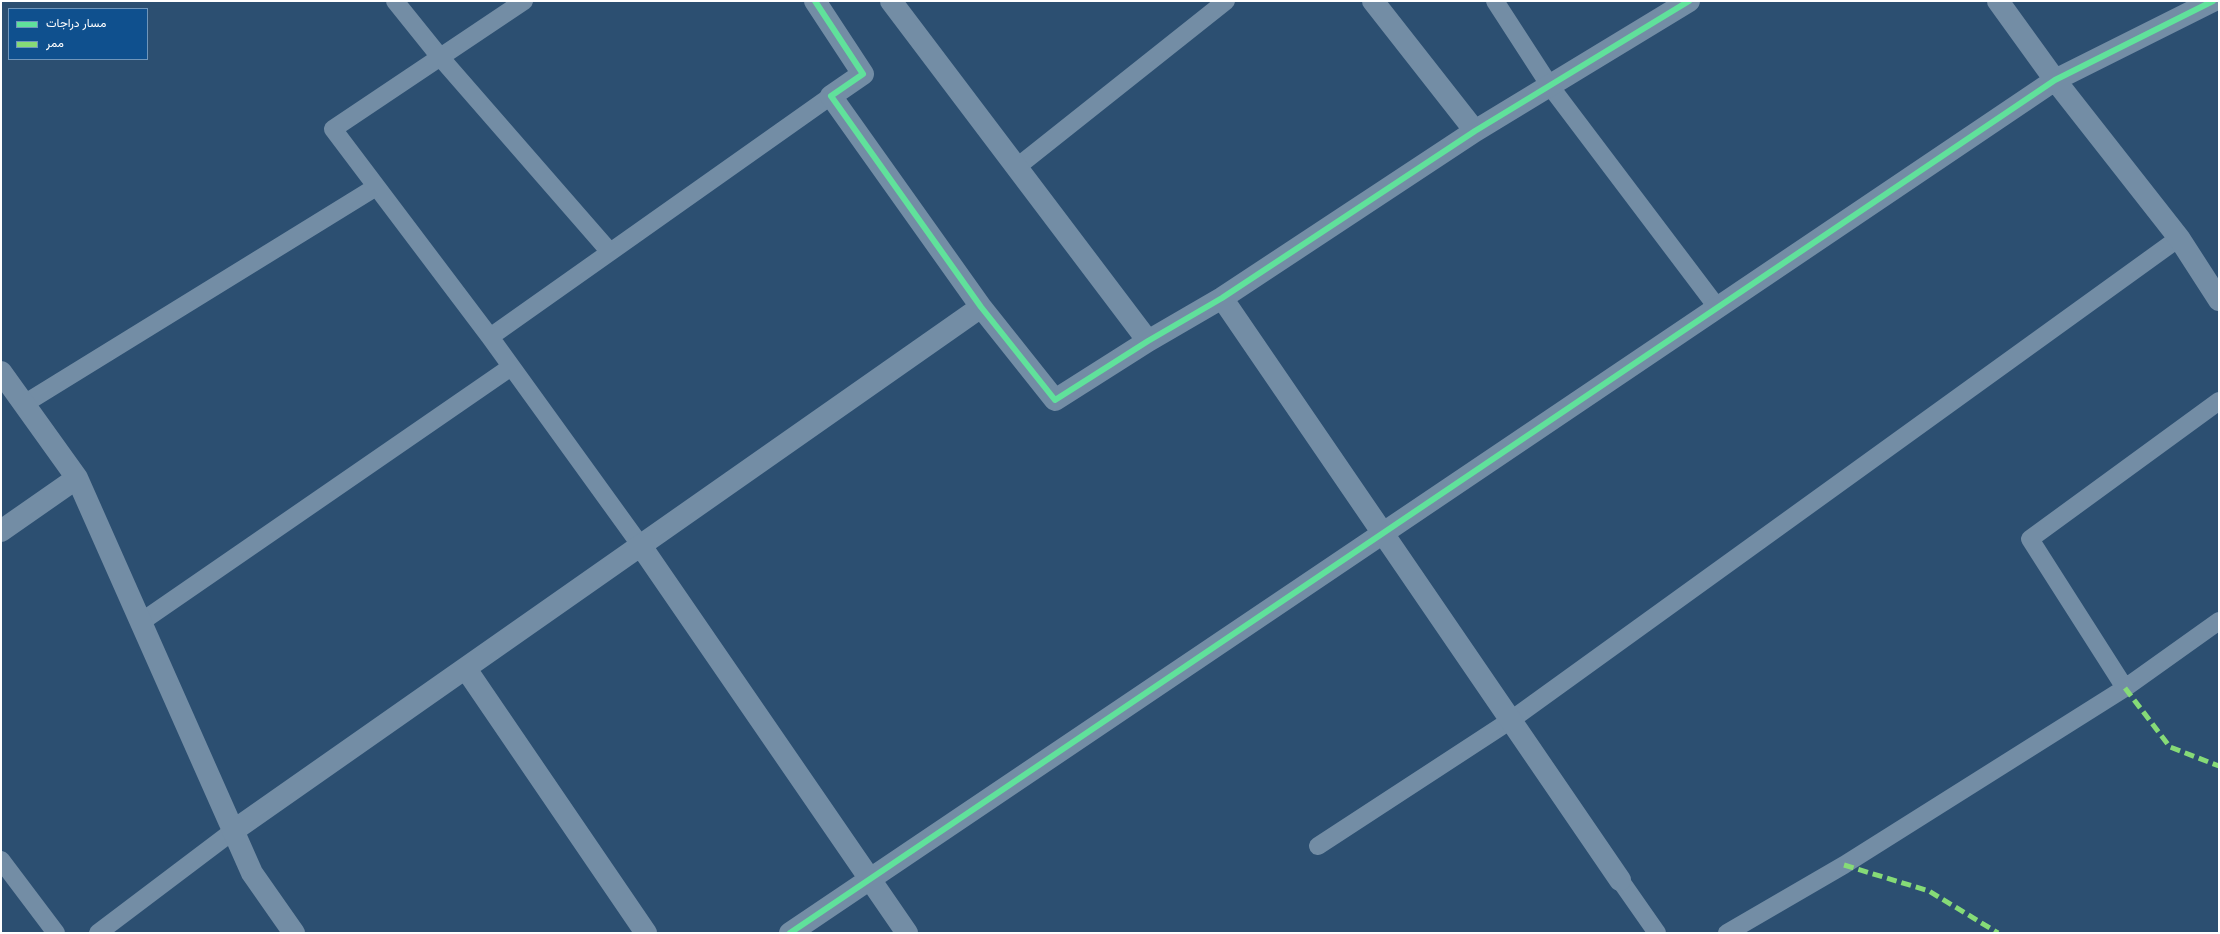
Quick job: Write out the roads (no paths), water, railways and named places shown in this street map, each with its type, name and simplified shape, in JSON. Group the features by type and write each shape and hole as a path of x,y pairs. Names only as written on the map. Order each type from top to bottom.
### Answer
{"street":[{"path":"891,1 1148,341"},
{"path":"1374,1 1475,131"},
{"path":"821,3 863,74 831,96 981,307 1055,400 1148,341 1222,298 1475,131 1689,1"},
{"path":"1998,1 2055,80 2179,238 2219,300"},
{"path":"790,933 2055,80 2213,1"},
{"path":"1222,298 1620,880"},
{"path":"233,831 981,307"},
{"path":"1,372 77,478 252,873 294,933"},
{"path":"1,531 77,478"},
{"path":"641,546 907,933"},
{"path":"466,669 646,933"}],"lane":[{"path":"395,1 440,57 610,252"},
{"path":"524,1 332,129 490,337 641,546"},
{"path":"1017,167 1226,1"},
{"path":"1495,1 1550,86 1717,307"},
{"path":"490,337 831,96"},
{"path":"24,404 376,187"},
{"path":"1318,846 1511,720 2179,238"},
{"path":"141,622 511,367"},
{"path":"2125,688 2030,539 2219,401"},
{"path":"1727,933 1844,865 2125,688 2219,622"},
{"path":"98,933 233,831"},
{"path":"1,860 56,933"},
{"path":"1620,880 1657,933"}]}
